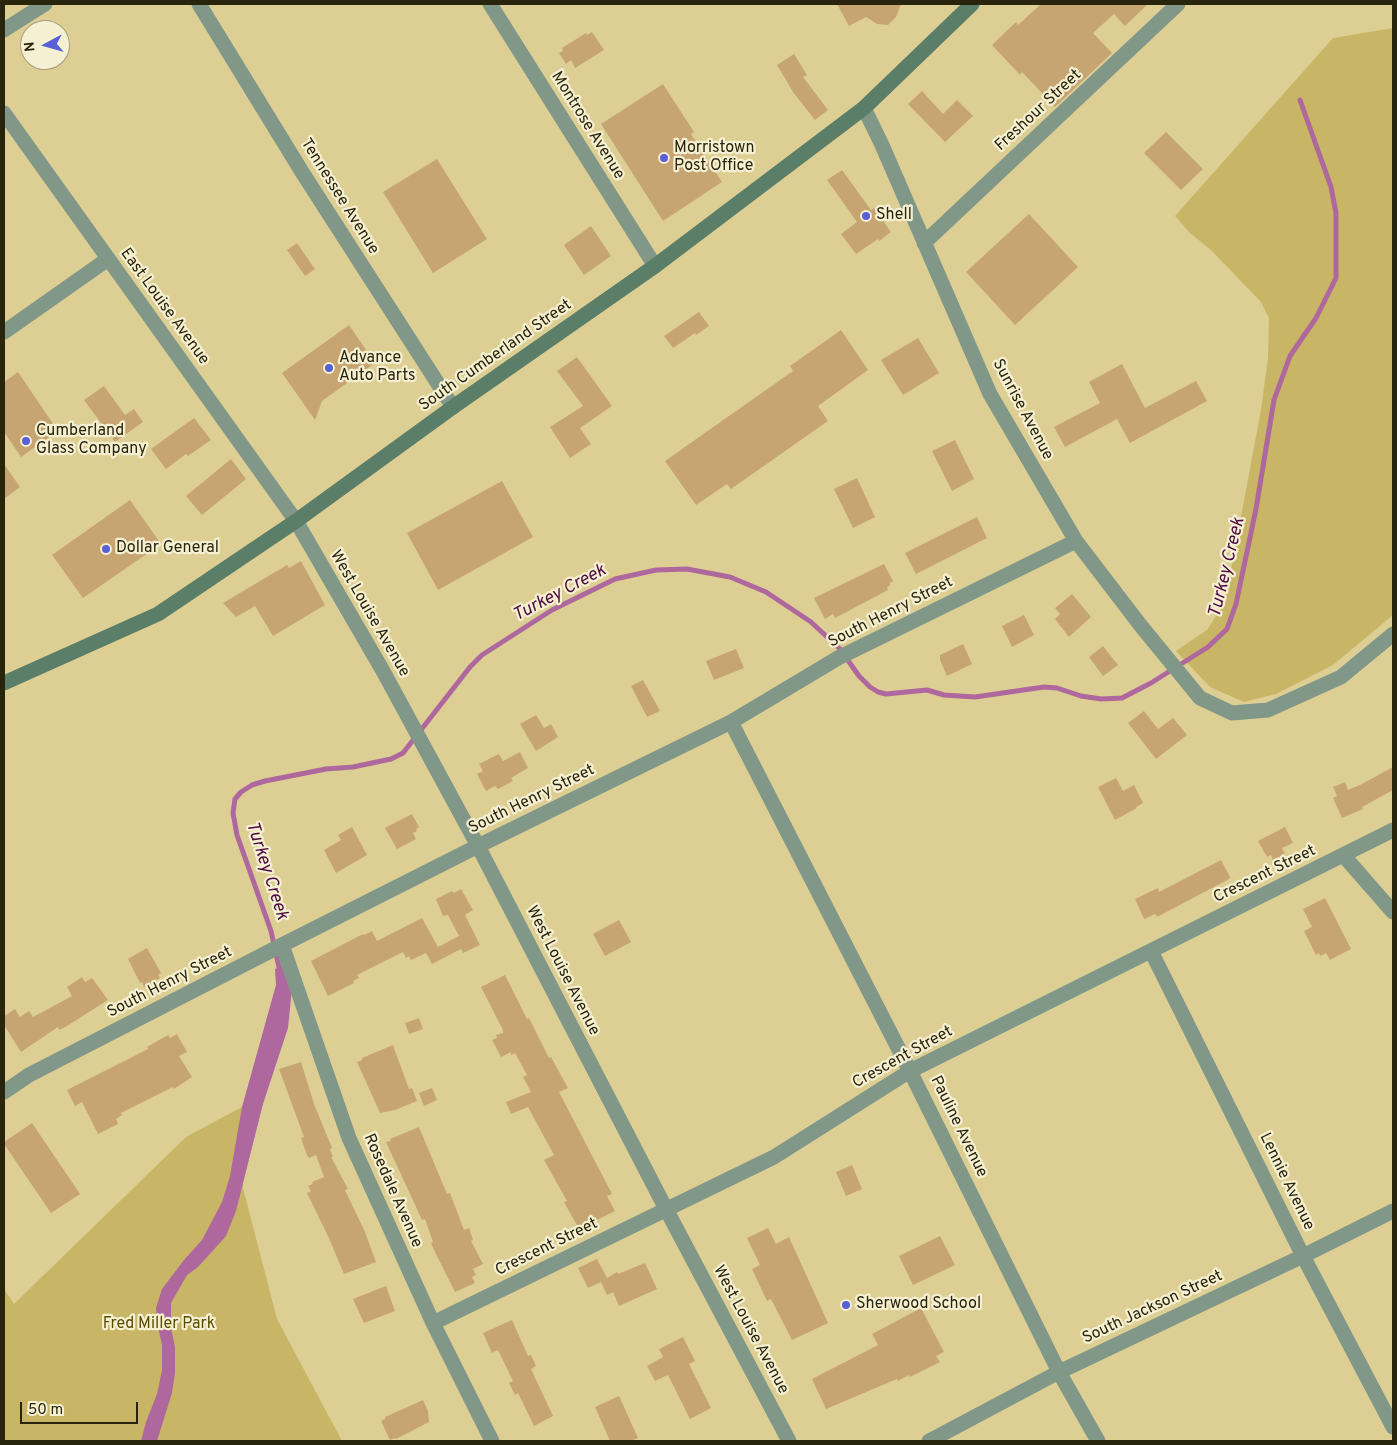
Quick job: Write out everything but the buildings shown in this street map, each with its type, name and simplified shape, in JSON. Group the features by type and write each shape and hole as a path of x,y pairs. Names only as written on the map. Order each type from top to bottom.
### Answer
{"main road":[{"name":"South Cumberland Street","path":"4,682 158,614 296,521 453,407 655,266 864,108 965,6"}],"street":[{"path":"4,30 45,4"},
{"name":"Tennessee Avenue","path":"199,4 302,172 453,407"},
{"name":"Montrose Avenue","path":"490,4 655,266"},
{"name":"Freshour Street","path":"924,243 1178,4"},
{"name":"Sunrise Avenue","path":"864,108 882,145 990,394 1076,541 1141,626 1200,698 1232,713 1268,710 1341,677 1393,634"},
{"name":"East Louise Avenue","path":"4,113 296,521"},
{"path":"4,332 108,259"},
{"name":"West Louise Avenue","path":"296,521 383,671 478,846 666,1209 789,1441"},
{"name":"South Henry Street","path":"4,1092 29,1075 282,945 731,722 838,658 1076,541"},
{"name":"Pauline Avenue","path":"731,722 910,1071 1059,1372 1098,1441"},
{"name":"Crescent Street","path":"433,1323 774,1157 910,1071 1393,830"},
{"path":"1343,856 1393,912"},
{"name":"Rosedale Avenue","path":"282,945 349,1138 433,1323 492,1441"},
{"name":"Lennie Avenue","path":"1151,951 1303,1256 1393,1427"},
{"name":"South Jackson Street","path":"929,1441 1059,1372 1393,1211"}],"green space":[{"path":"1393,28 1393,615 1333,665 1276,694 1244,702 1210,687 1176,651 1207,630 1225,602 1261,410 1268,358 1269,318 1261,302 1175,216 1333,38"},
{"name":"Fred Miller Park","path":"242,1107 243,1188 277,1319 342,1441 4,1441 4,1289 14,1304 186,1137"}],"shaded area":[{"name":"Turkey Creek","path":"284,966 292,989 288,1028 263,1104 236,1211 226,1236 198,1267 187,1275 171,1303 171,1328 175,1347 175,1373 172,1393 157,1441 141,1441 157,1394 162,1370 162,1345 156,1308 162,1289 202,1240 222,1202 230,1176 242,1107 276,985 275,969"}],"waterway":[{"name":"Turkey Creek","path":"280,972 271,931 237,835 233,813 235,799 241,792 252,785 265,781 326,769 353,767 391,759 403,753 470,667 482,655 552,610 615,579 656,570 687,569 730,577 766,592 811,622 840,649 859,676 870,687 886,694 927,690 944,695 975,697 1044,687 1057,688 1081,696 1101,699 1122,698 1151,683 1208,647 1227,629 1236,604 1256,509 1274,400 1290,356 1316,318 1336,278 1336,213 1331,187 1300,100"}],"place":[{"name":"Morristown Post Office","path":"664,158"},
{"name":"Shell","path":"866,216"},
{"name":"Advance Auto Parts","path":"329,368"},
{"name":"Cumberland Glass Company","path":"26,441"},
{"name":"Dollar General","path":"106,549"},
{"name":"Sherwood School","path":"846,1305"}]}
